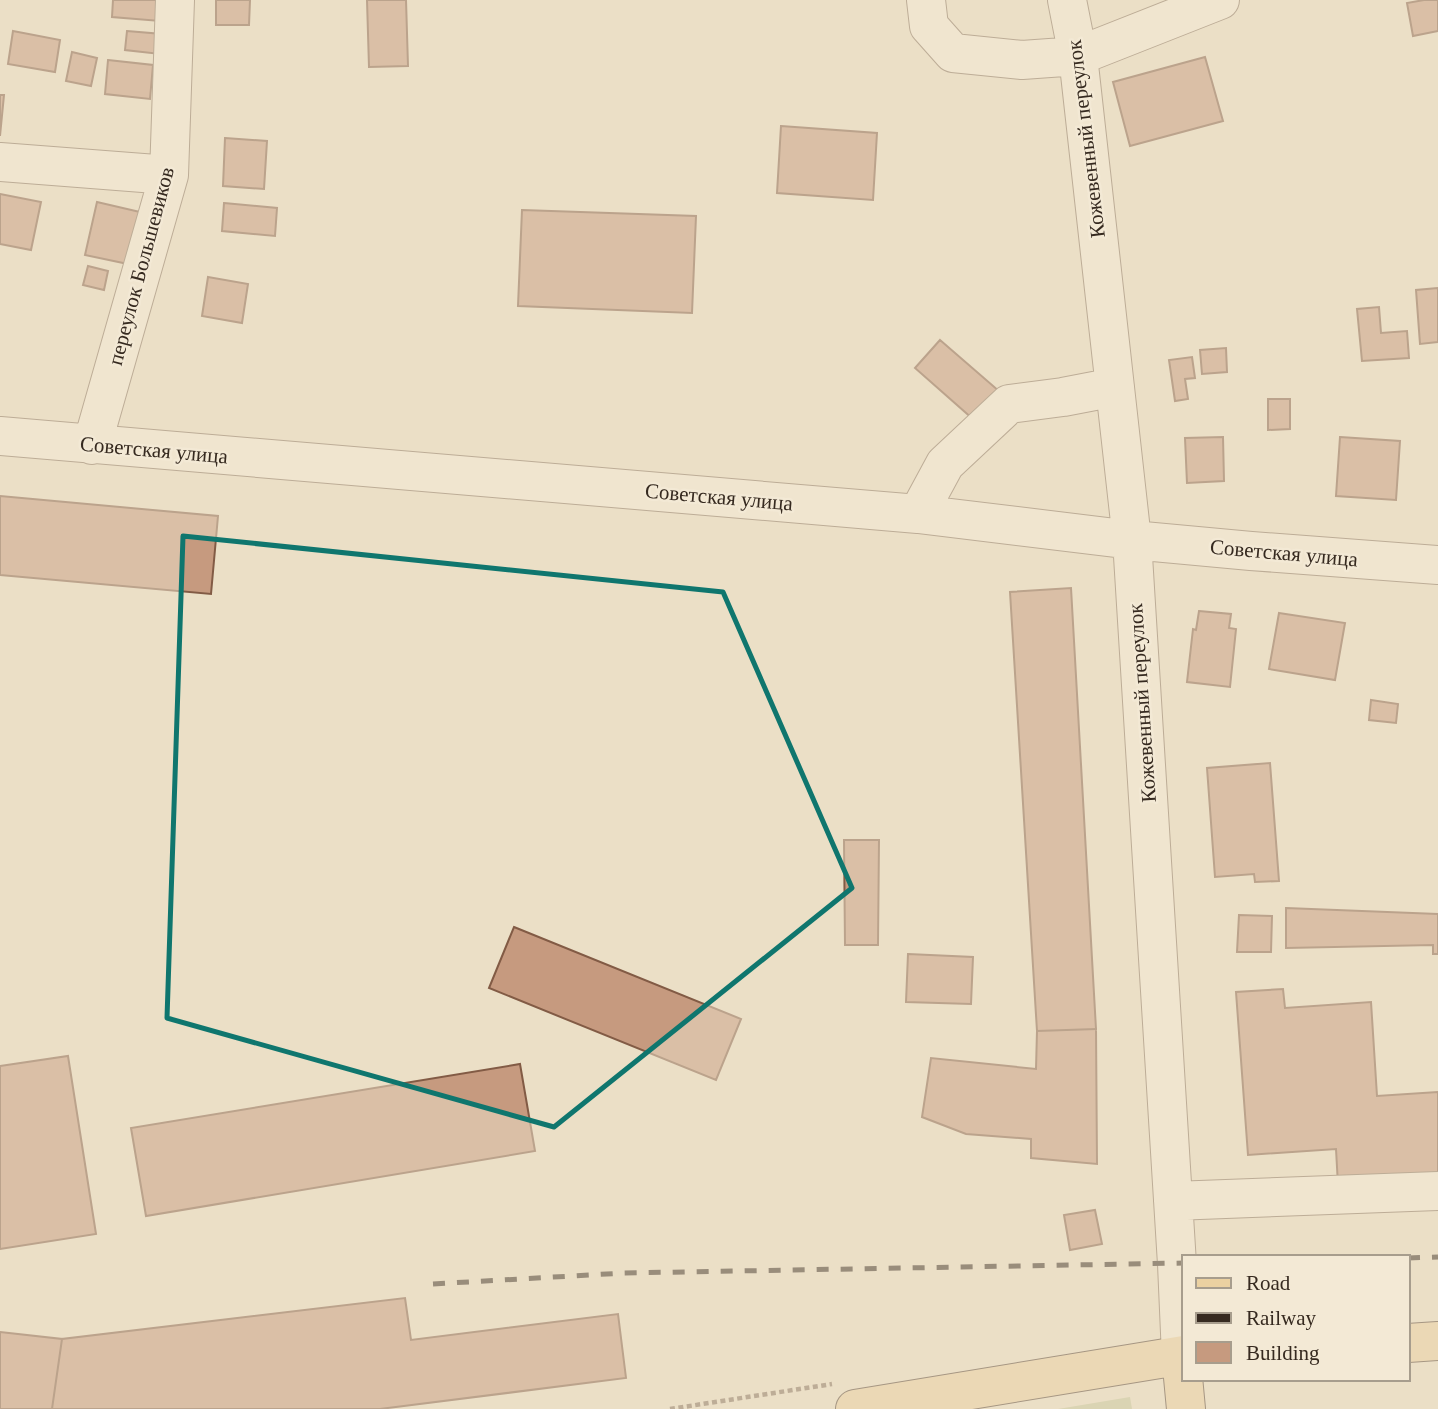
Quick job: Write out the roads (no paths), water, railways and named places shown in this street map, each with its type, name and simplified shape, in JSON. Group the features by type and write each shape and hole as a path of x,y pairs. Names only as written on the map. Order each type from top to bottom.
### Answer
{"main road":[{"path":"1410,1343 1438,1341"},
{"path":"855,1409 1182,1355"},
{"name":"Кожевенный переулок","path":"1184,1381 1186,1409"}],"street":[{"name":"переулок Большевиков","path":"92,445 169,175 174,0"},
{"path":"926,0 929,26 953,53 1022,60 1077,56 1220,0"},
{"name":"Кожевенный переулок","path":"1067,0 1077,56 1132,540 1182,1340"},
{"path":"0,162 169,175"},
{"path":"918,514 945,464 1009,404 1115,387"},
{"name":"Советская улица","path":"0,436 918,514 1132,540 1438,565"},
{"path":"1173,1201 1438,1191"}],"railway":[{"path":"1410,1258 1438,1257"},
{"path":"433,1284 624,1273 1182,1263"}]}
